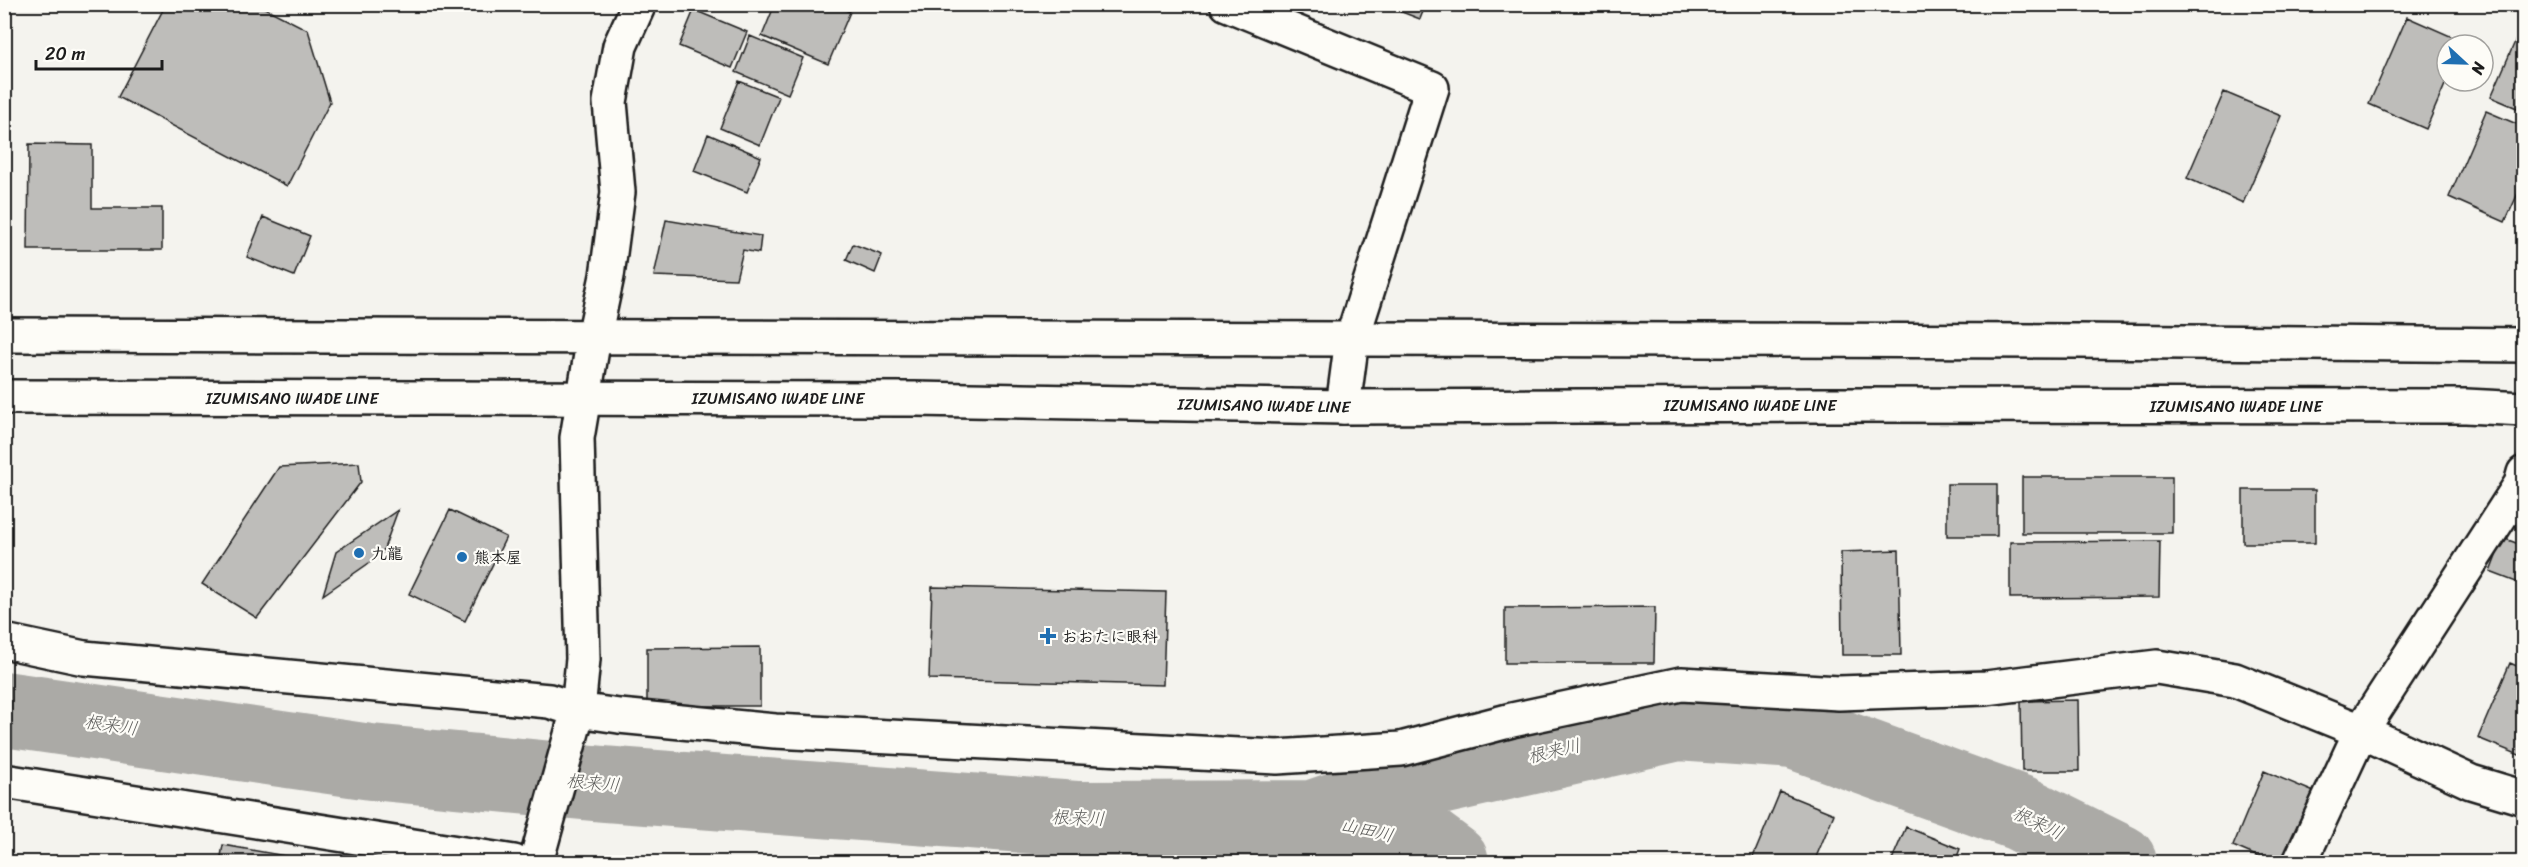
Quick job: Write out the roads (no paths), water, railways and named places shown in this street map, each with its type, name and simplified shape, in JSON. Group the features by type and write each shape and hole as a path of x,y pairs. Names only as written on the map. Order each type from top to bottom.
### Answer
{"main road":[{"path":"540,849 578,710 583,659 577,438 607,276 618,192 609,102 620,46 639,4"},
{"path":"1227,4 1432,88 1352,339 1343,407"},
{"path":"4,335 2523,345"},
{"name":"IZUMISANO IWADE LINE","path":"4,397 915,399 1343,407 2454,406 2523,409"},
{"path":"2300,862 2361,731 2521,484 2523,473"},
{"path":"4,641 84,658 549,700 578,710 775,731 1276,757 1401,749 1512,720 1681,684 1839,693 1986,688 2157,668 2235,680 2361,731 2471,782 2523,798"},
{"path":"4,780 514,862"}],"waterway":[{"name":"根来川","path":"4,709 371,762 604,784 1076,819 1313,818 1418,782 1678,723 1794,731 2020,813 2119,862"},
{"name":"山田川","path":"1313,818 1428,845 1451,862"}],"place":[{"name":"九龍","path":"359,553"},
{"name":"熊本屋","path":"462,557"},
{"name":"おおたに眼科","path":"1048,636"}]}
